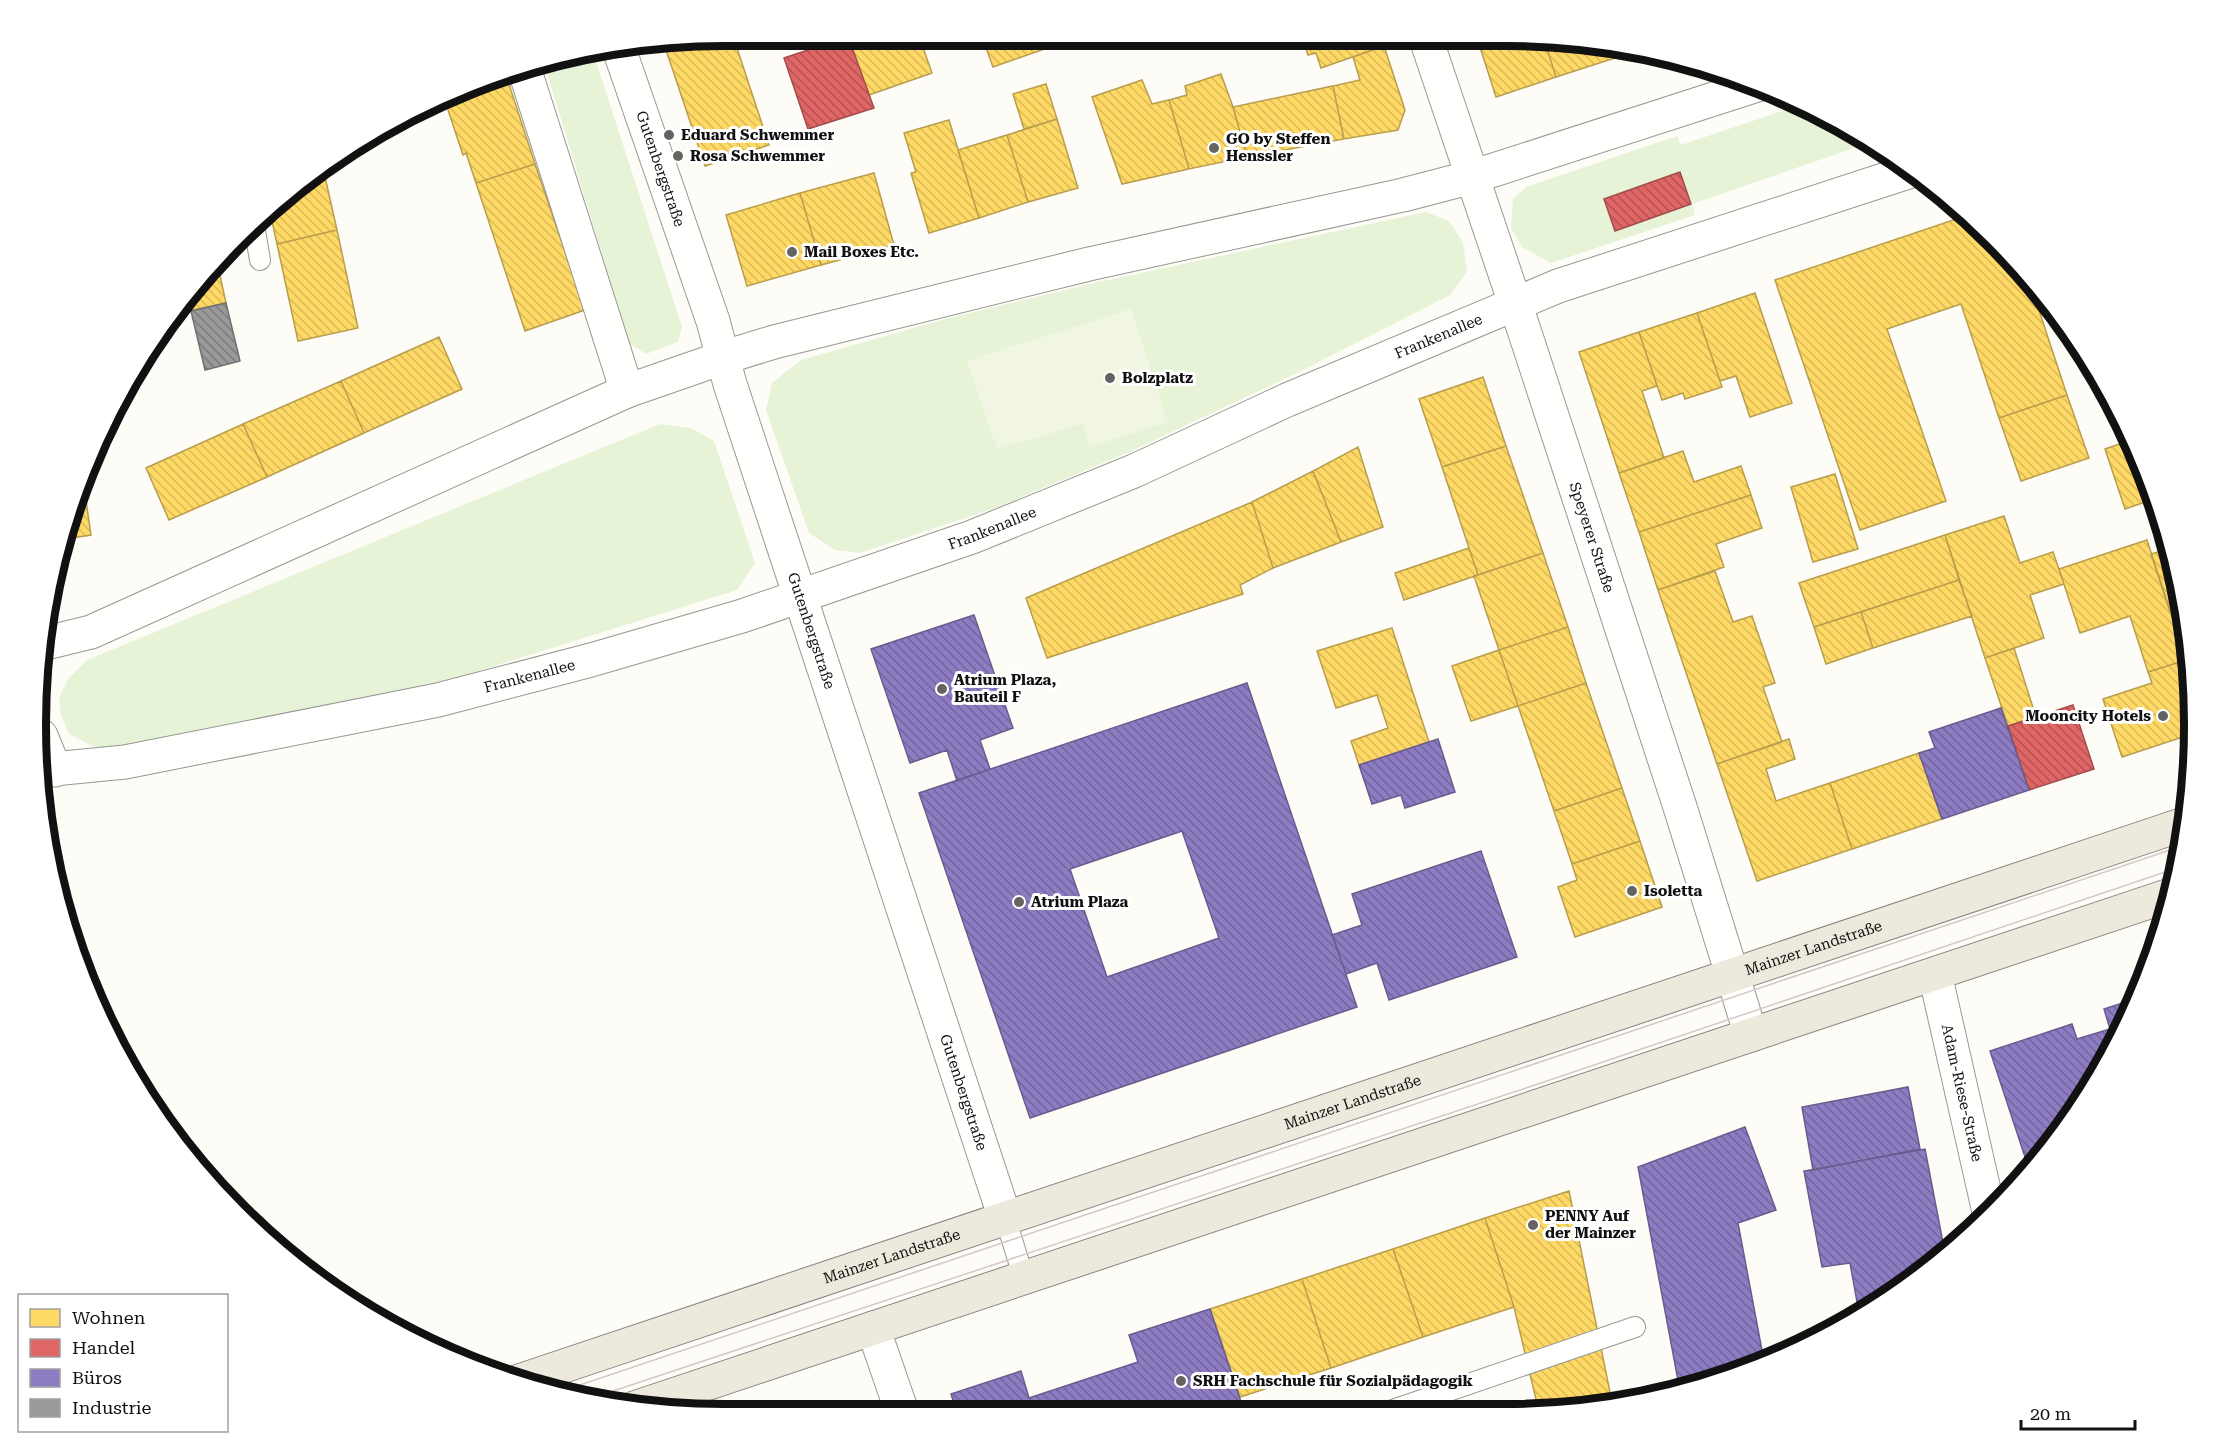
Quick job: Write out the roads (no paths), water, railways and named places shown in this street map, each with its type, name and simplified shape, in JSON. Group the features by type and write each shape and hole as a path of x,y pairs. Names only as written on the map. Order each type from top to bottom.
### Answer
{"main road":[{"name":"Mainzer Landstraße","path":"535,1376 2176,827"},
{"path":"658,1400 2162,898"}],"street":[{"name":"Speyerer Straße","path":"1428,46 1680,807 1751,1035"},
{"name":"Gutenbergstraße","path":"621,55 713,321 722,358 1005,1218"},
{"path":"527,77 627,391"},
{"path":"51,642 91,632 627,391 722,358 774,342 1089,264 1403,195 1472,177 1743,90"},
{"name":"Frankenallee","path":"49,770 125,762 438,700 591,660 742,616 972,537 1134,471 1287,400 1558,286 1901,174"},
{"name":"Adam-Riese-Straße","path":"1935,974 1987,1204"},
{"path":"873,1328 899,1404"}],"lane":[{"path":"256,235 260,260"},
{"path":"1005,1218 1024,1278"},
{"path":"1410,1404 1635,1327"}],"tram line":[{"path":"576,1386 2172,849"},
{"path":"608,1393 1532,1086 2168,871"}],"place":[{"name":"Eduard Schwemmer","path":"669,135"},
{"name":"GO by Steffen Henssler","path":"1214,148"},
{"name":"Rosa Schwemmer","path":"678,156"},
{"name":"Mail Boxes Etc.","path":"792,252"},
{"name":"Bolzplatz","path":"1110,378"},
{"name":"Atrium Plaza, Bauteil F","path":"942,689"},
{"name":"Mooncity Hotels","path":"2163,716"},
{"name":"Isoletta","path":"1632,891"},
{"name":"Atrium Plaza","path":"1019,902"},
{"name":"PENNY Auf der Mainzer","path":"1533,1225"},
{"name":"SRH Fachschule für Sozialpädagogik","path":"1181,1381"}]}
